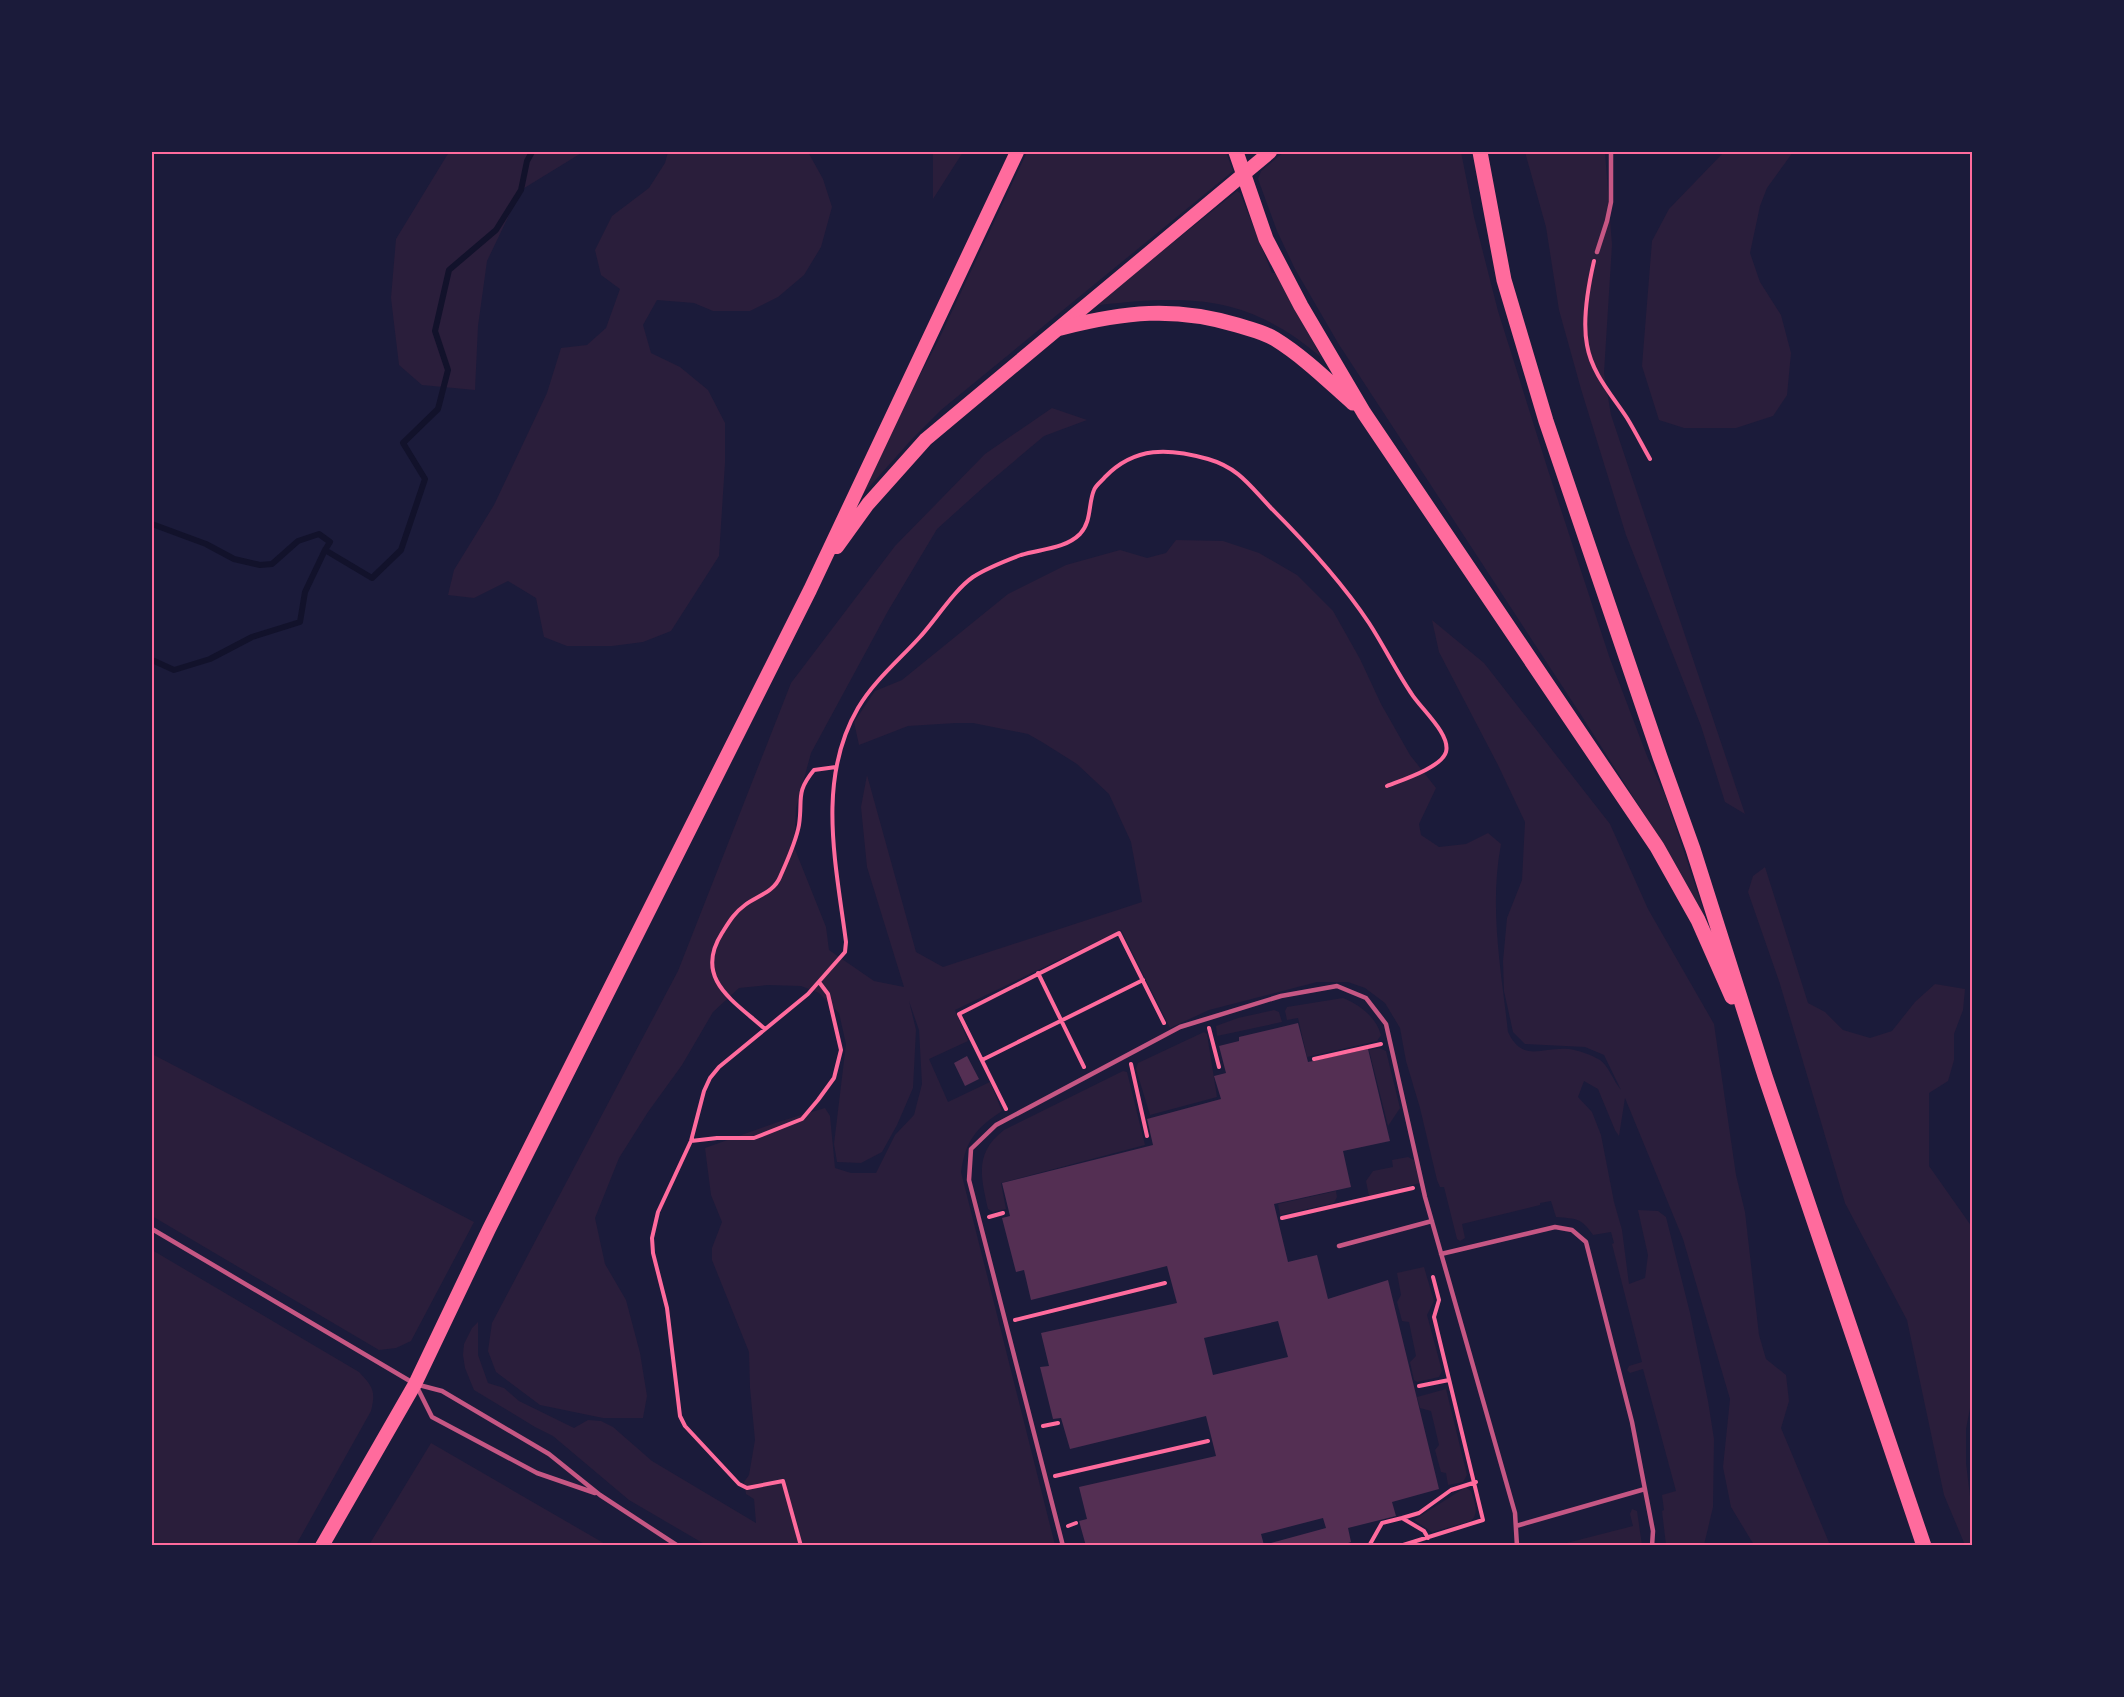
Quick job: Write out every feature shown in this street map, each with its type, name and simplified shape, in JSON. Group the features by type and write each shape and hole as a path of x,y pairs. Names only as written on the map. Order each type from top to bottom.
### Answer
{"highway":[{"path":"1236,152 1266,239 1301,306 1364,413 1657,847 1698,920 1765,1076"},
{"path":"1480,152 1504,280 1546,421 1693,849 1765,1076 1924,1545"},
{"path":"1061,328 1106,317 1143,313 1177,313 1217,319 1273,338 1304,359 1364,413"}],"main road":[{"path":"322,1545 415,1384 489,1229 810,590 1017,152"},
{"path":"810,590 848,531 906,460 927,439 1270,152"}],"lane":[{"path":"1597,252 1611,202 1611,152"},
{"path":"1063,1545 969,1180 971,1149 996,1125 1180,1027 1281,996 1337,986 1366,998 1386,1024 1422,1185 1515,1513 1516,1545"},
{"path":"1339,1246 1432,1221"},
{"path":"1441,1254 1555,1227 1572,1230 1586,1242 1632,1422 1653,1531 1652,1545"},
{"path":"152,1229 415,1384 442,1391 539,1448 600,1495 678,1545"},
{"path":"415,1384 432,1417 537,1473 600,1495"},
{"path":"1516,1526 1645,1489"}],"path":[{"path":"1597,252 1587,300 1587,345 1601,382 1627,418 1650,459"},
{"path":"801,1545 783,1481 747,1488 739,1484 685,1426 680,1416 667,1308 653,1253 652,1238 658,1212 691,1141 698,1111 710,1078 719,1067 808,994 845,952 846,942 832,822 833,782 841,742 859,707 888,668 919,638 970,579 1022,555 1067,543 1081,533 1088,520 1094,488 1112,470 1128,459 1144,453 1170,452 1210,460 1242,476 1337,578 1369,624 1411,694 1442,733 1447,744 1442,760 1426,770 1387,786"},
{"path":"765,1029 723,991 712,972 711,959 716,943 734,914 747,903 765,894 778,881 799,826 803,783 814,770 836,767"},
{"path":"1010,1118 959,1014 1119,933 1169,1033"},
{"path":"1038,973 1088,1076"},
{"path":"982,1060 1143,980"},
{"path":"691,1141 754,1138 802,1119 818,1100 834,1078 841,1050 828,994 819,982"},
{"path":"1207,1019 1219,1067"},
{"path":"1314,1059 1390,1042"},
{"path":"1129,1054 1147,1136"},
{"path":"1282,1218 1422,1185"},
{"path":"1400,1545 1483,1520 1476,1482 1434,1317 1439,1300 1430,1267"},
{"path":"1006,1322 1165,1283"},
{"path":"1419,1386 1449,1380"},
{"path":"1046,1478 1208,1441"},
{"path":"1443,1490 1451,1490 1476,1482"},
{"path":"1369,1545 1382,1523 1419,1513 1451,1490"},
{"path":"1402,1518 1424,1531 1428,1538"}],"shaded area":[{"path":"449,152 583,152 521,190 487,261 478,326 475,390 422,385 399,365 391,298 396,239"},
{"path":"668,152 808,152 823,179 832,207 821,247 804,275 778,297 750,311 713,311 694,303 657,300 643,325 651,353 680,367 708,390 725,423 725,463 719,556 671,631 643,642 612,646 567,646 544,637 536,598 508,581 474,598 448,595 454,570 494,505 547,393 561,348 587,345 606,328 620,289 601,275 595,250 612,216 649,188 665,163"},
{"path":"933,152 963,152 933,199"},
{"path":"1027,152 1226,152 1233,171 941,410 862,495 902,409 938,341"},
{"path":"1284,152 1461,152 1474,217 1498,311 1548,470 1609,656 1647,756 1665,795 1706,918 1646,817 1338,343 1295,269 1277,231 1258,179 1261,171"},
{"path":"1525,152 1605,152 1612,245 1604,373 1611,415 1745,814 1725,802 1701,726 1626,535 1559,310 1546,227"},
{"path":"1724,152 1793,152 1767,188 1760,206 1750,253 1760,282 1781,315 1791,353 1787,395 1773,416 1736,428 1684,428 1659,420 1642,366 1652,241 1669,209"},
{"path":"1237,191 1240,193 1272,273 1275,273 1322,358 1295,337 1269,322 1218,304 1163,300 1100,305 1098,303"},
{"path":"1052,408 1087,420 1044,436 937,529 888,611 811,753 796,808 794,847 826,927 829,950 874,981 904,987 867,867 861,807 867,775 916,952 943,967 1142,902 1131,842 1109,794 1077,764 1042,742 1028,734 973,723 956,723 908,726 859,745 854,722 875,691 902,680 1008,594 1066,565 1120,550 1147,558 1166,553 1176,540 1223,541 1259,553 1297,575 1333,611 1410,755 1436,788 1419,824 1421,835 1439,847 1466,844 1488,833 1501,844 1496,891 1497,938 1508,1032 1514,1042 1527,1051 1569,1049 1593,1056 1606,1066 1621,1090 1604,1055 1585,1047 1525,1044 1513,1032 1504,991 1503,961 1507,918 1522,880 1525,822 1439,652 1432,620 1484,663 1610,824 1648,909 1714,1024 1736,1175 1745,1212 1759,1335 1766,1359 1786,1375 1789,1401 1781,1428 1830,1545 1754,1545 1731,1507 1723,1467 1730,1399 1683,1239 1625,1098 1619,1136 1598,1089 1584,1081 1578,1097 1592,1112 1601,1135 1622,1230 1629,1284 1645,1278 1648,1255 1638,1210 1658,1211 1666,1217 1690,1313 1714,1439 1713,1507 1704,1545 1666,1545 1662,1495 1676,1491 1643,1369 1630,1373 1627,1370 1629,1366 1642,1362 1612,1244 1614,1243 1611,1232 1593,1235 1578,1220 1556,1217 1551,1201 1462,1224 1465,1238 1460,1241 1457,1239 1444,1187 1440,1187 1437,1180 1406,1061 1400,1028 1385,1003 1365,988 1348,982 1317,982 1209,1010 1170,1028 1121,930 955,1010 968,1041 929,1059 948,1102 990,1082 1002,1111 985,1123 969,1143 961,1172 1055,1545 706,1545 629,1500 553,1436 474,1390 465,1368 463,1355 464,1344 472,1328 478,1322 478,1355 488,1383 504,1388 519,1401 574,1428 588,1420 601,1421 613,1427 652,1461 756,1523 754,1499 746,1494 744,1482 749,1475 755,1440 749,1352 712,1260 712,1248 722,1222 711,1195 705,1148 825,1108 830,1116 835,1168 851,1173 876,1173 895,1135 914,1115 922,1084 919,1030 909,1001 916,1030 913,1088 882,1152 861,1163 837,1162 834,1144 846,1044 839,1013 819,993 801,986 768,985 739,988 713,1012 682,1065 648,1112 619,1158 595,1218 605,1264 626,1300 640,1353 647,1396 643,1418 603,1418 540,1405 496,1372 488,1351 492,1323 678,971 791,683 895,546 985,454"},
{"path":"1765,867 1808,1003 1825,1012 1843,1030 1870,1038 1892,1031 1915,1002 1935,984 1965,989 1963,1010 1954,1034 1954,1060 1948,1081 1929,1093 1929,1166 1972,1227 1972,1398 1966,1429 1966,1463 1972,1498 1972,1545 1965,1545 1944,1495 1907,1320 1845,1203 1780,984 1748,892 1753,876"},
{"path":"1343,998 1367,1012 1381,1035 1377,1041 1307,1057 1298,1018 1287,1020 1285,1011 1287,1007"},
{"path":"1274,1010 1279,1012 1282,1022 1217,1036 1216,1026 1238,1018"},
{"path":"1204,1032 1207,1034 1217,1097 1150,1115 1136,1069 1138,1063"},
{"path":"1379,1048 1386,1051 1400,1108 1388,1126 1369,1050"},
{"path":"152,1054 474,1222 411,1341 396,1348 379,1350 152,1216"},
{"path":"1123,1071 1127,1072 1145,1145 1001,1183 1006,1209 993,1212 988,1209 982,1166 988,1148 994,1139 1004,1130"},
{"path":"1408,1157 1414,1160 1420,1183 1369,1196 1366,1181 1373,1171 1393,1167 1392,1160"},
{"path":"1336,1191 1337,1197 1334,1203 1280,1215 1278,1204"},
{"path":"152,1250 359,1372 372,1390 371,1411 296,1545 152,1545"},
{"path":"1424,1267 1434,1301 1427,1315 1442,1371 1439,1377 1417,1382 1414,1380 1410,1362 1416,1356 1409,1322 1402,1321 1397,1302 1401,1295 1397,1273"},
{"path":"1446,1389 1467,1475 1463,1482 1448,1485 1446,1473 1441,1472 1435,1450 1439,1445 1431,1411 1420,1408 1417,1397"},
{"path":"431,1443 607,1545 369,1545"},
{"path":"1466,1487 1471,1491 1476,1507 1474,1518 1471,1521 1432,1532 1414,1520"},
{"path":"1632,1509 1637,1511 1642,1545 1559,1545 1633,1526 1630,1514"}],"building":[{"path":"1298,1023 1308,1062 1368,1049 1390,1141 1343,1151 1351,1187 1274,1204 1288,1262 1317,1255 1328,1299 1388,1280 1439,1489 1392,1502 1396,1516 1348,1528 1351,1542 1340,1546 1086,1546 1079,1521 1087,1519 1079,1487 1216,1456 1206,1416 1070,1449 1061,1418 1053,1419 1040,1367 1049,1366 1041,1333 1177,1303 1167,1266 1031,1300 1024,1270 1016,1272 1002,1218 1010,1216 1002,1183 1153,1145 1147,1119 1221,1099 1214,1076 1226,1073 1219,1046 1239,1041 1239,1037","holes":["1278,1321 1288,1357 1213,1375 1204,1338","1323,1518 1326,1528 1264,1545 1261,1534"]},
{"path":"967,1056 979,1079 965,1086 954,1063"}],"waterway":[{"path":"152,660 174,670 210,659 252,637 300,622 305,592 325,550 372,578 401,550 425,479 403,443 438,409 448,370 435,331 449,270 496,230 521,190 527,161 532,152"},
{"path":"152,524 206,544 234,559 260,565 272,564 298,541 319,534 330,542 325,550"}]}
